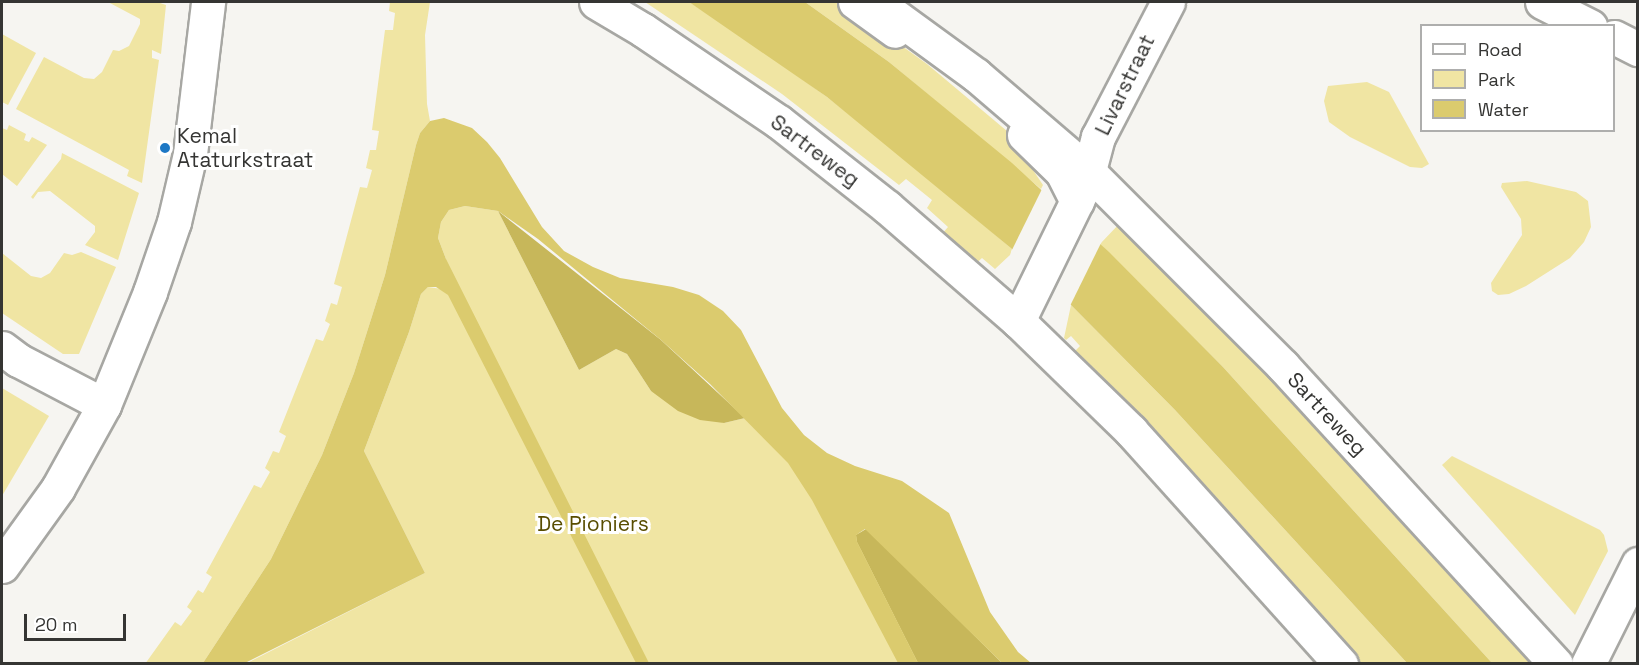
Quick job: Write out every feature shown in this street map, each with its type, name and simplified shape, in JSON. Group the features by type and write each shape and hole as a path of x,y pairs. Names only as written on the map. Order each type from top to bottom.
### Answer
{"street":[{"path":"2,566 58,488 104,405 150,292 174,222 190,154 208,2"},
{"name":"Sartreweg","path":"596,2 643,30 779,123 1023,312 1341,663"},
{"path":"855,2 957,80 1042,150 1062,172 1083,186 1023,312"},
{"name":"Sartreweg","path":"876,2 976,75 1083,186 1283,366 1556,663"},
{"name":"Livarstraat","path":"1083,186 1098,137 1168,2"},
{"path":"1542,2 1586,24"},
{"path":"1615,38 1638,50"},
{"path":"2,348 18,360 104,405"},
{"path":"1588,663 1638,564"}],"green space":[{"path":"108,2 157,2 166,5 161,54 152,50 152,58 159,60 142,183 127,176 129,170 16,109 44,57 84,78 94,79 102,72 113,50 119,51 129,46 140,24 140,19"},
{"path":"390,2 430,2 425,35 427,104 430,121 420,133 416,145 385,275 354,373 322,455 271,559 203,663 145,664 175,622 181,626 192,611 187,607 198,590 203,593 212,577 206,573 254,485 261,488 270,472 265,468 273,451 279,453 286,436 279,432 316,339 323,341 330,324 325,321 331,303 337,305 342,287 334,284 360,187 367,188 372,170 366,168 370,150 376,150 379,131 372,130 385,30 393,30 395,13 389,11"},
{"path":"645,2 689,2 736,32 827,97 897,152 1012,249 1010,255 995,269 982,258 972,267 941,235 948,227 927,208 932,200 906,179 899,185 782,94"},
{"path":"805,2 841,2 927,64 1044,162 1033,170 1043,185 1041,189 889,62"},
{"path":"2,34 36,53 8,105 2,102"},
{"path":"1367,82 1389,92 1429,164 1422,168 1410,167 1350,137 1329,122 1324,101 1328,86"},
{"path":"9,125 26,134 24,140 29,142 32,137 47,145 17,186 2,174 2,128 7,130"},
{"path":"62,153 139,193 118,260 85,245 95,232 95,226 50,191 38,192 33,199 31,197 61,159"},
{"path":"1527,181 1576,192 1588,201 1591,227 1584,242 1570,258 1526,286 1509,294 1498,295 1492,291 1491,283 1522,235 1521,219 1501,187 1502,183"},
{"name":"De Pioniers","path":"465,206 498,211 579,370 616,349 627,354 651,391 724,423 745,418 986,663 245,664 425,573 364,451 421,294 428,287 442,289 446,259 438,238 441,222 449,210"},
{"path":"1120,223 1189,284 1534,663 1492,663 1223,367 1100,244"},
{"path":"81,252 116,267 79,354 63,354 2,313 2,253 31,276 41,278 50,273 64,253 72,255"},
{"path":"1071,305 1175,410 1407,663 1354,663 1069,357 1080,346 1071,336 1066,340 1064,338"},
{"path":"2,388 49,416 2,496"},
{"path":"1452,456 1600,530 1604,535 1608,551 1575,615 1442,465"}],"shaded area":[{"path":"498,211 661,340 745,418 724,423 700,420 678,411 651,391 627,354 616,349 579,370"},
{"path":"866,529 1002,663 918,663 857,542 856,535"}],"water":[{"path":"689,2 805,2 889,62 1012,163 1109,252 1223,367 1492,663 1407,663 1175,410 1012,249 827,97"},
{"path":"444,118 472,128 487,142 500,158 542,227 564,251 593,267 620,278 673,287 699,295 723,311 741,330 782,408 804,435 827,453 855,466 902,481 949,513 990,612 1018,652 1031,663 1002,663 865,529 856,535 857,542 918,663 898,663 812,500 788,463 710,384 661,340 538,239 498,211 465,206 449,210 441,222 438,238 446,259 649,663 636,663 448,295 436,287 428,287 421,294 364,451 425,573 245,663 203,663 271,559 322,455 354,373 385,275 420,133 430,121"}],"pier":[{"path":"1043,187 1102,241 1069,308 1011,252"}],"place":[{"name":"Kemal Ataturkstraat","path":"165,148"}]}
